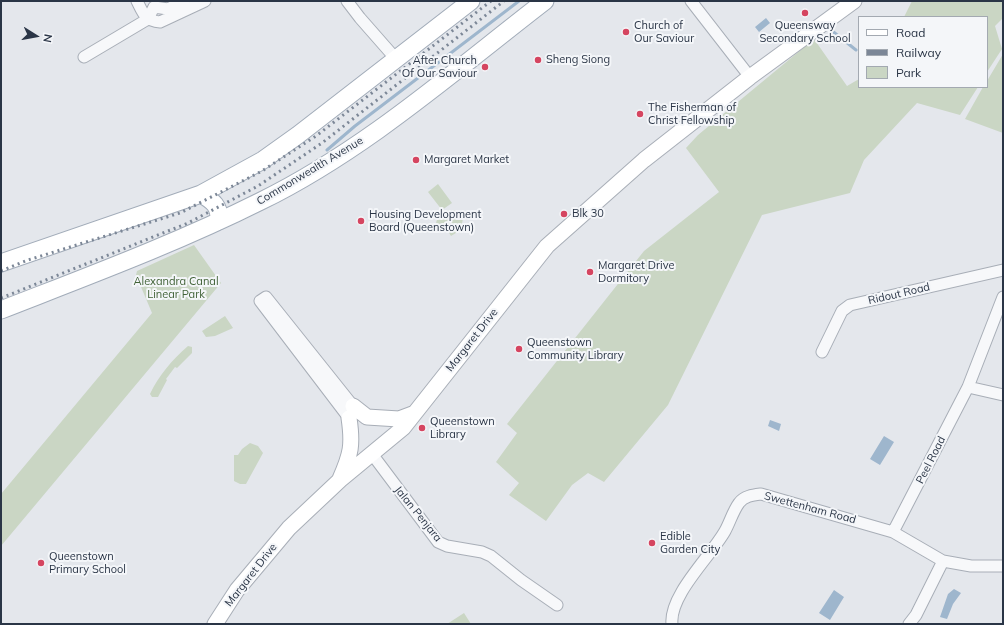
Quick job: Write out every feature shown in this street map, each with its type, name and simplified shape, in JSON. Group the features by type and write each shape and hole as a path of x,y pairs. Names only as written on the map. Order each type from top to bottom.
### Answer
{"main road":[{"path":"1,263 201,194 263,160 471,1"},
{"name":"Commonwealth Avenue","path":"1,310 130,260 262,201 358,144 545,1"},
{"path":"201,194 216,204 219,213 219,221"}],"street":[{"path":"137,1 143,15 153,21 167,20 205,1"},
{"path":"84,57 148,19 152,4 168,9 184,1"},
{"path":"347,1 396,59"},
{"path":"691,1 750,77"},
{"name":"Margaret Drive","path":"215,624 237,590 278,540 340,480 403,428 547,246 644,160 750,77 854,1"},
{"name":"Ridout Road","path":"822,352 842,311 850,305 1003,270"},
{"path":"340,480 347,462 352,441 351,412 266,297 260,301 351,412 367,417 382,419 399,419 416,413"},
{"name":"Peel Road","path":"893,532 968,387 1003,297"},
{"path":"968,387 1003,396"},
{"name":"Jalan Penjara","path":"372,454 438,542 447,546 482,552 491,556 521,580 557,605"},
{"name":"Swettenham Road","path":"672,624 675,605 680,594 725,532 739,503 746,497 761,494 893,532 943,561 971,566 1003,566"},
{"path":"909,624 916,614 943,561"}],"green space":[{"path":"912,1 1003,1 1003,18 995,26 1002,49 988,70 988,16 904,16"},
{"path":"814,39 847,86 858,80 858,88 977,88 960,115 917,103 864,160 850,193 762,215 668,405 604,482 588,473 572,485 546,521 509,495 519,483 496,462 517,433 507,424 644,251 719,192 686,148 698,135"},
{"path":"1003,54 1003,133 965,119 982,88 988,88 988,79"},
{"path":"438,184 452,203 442,210 428,192"},
{"path":"452,210 457,211 463,218 462,224 464,228 451,236 448,231 439,232 436,224 438,217 441,214"},
{"name":"Alexandra Canal Linear Park","path":"194,245 221,283 1,546 1,494 152,313 136,275 137,271"},
{"path":"225,316 233,328 215,336 206,337 202,331"},
{"path":"188,346 192,347 192,353 177,368 175,367 166,379 167,380 158,397 152,397 150,394 162,374 171,362"},
{"path":"250,443 258,446 263,453 246,484 240,484 234,481 234,455 238,455 242,449"},
{"path":"464,613 471,624 447,624"}],"water":[{"path":"766,18 770,23 759,32 755,27"},
{"path":"770,420 781,424 779,431 768,426"},
{"path":"884,436 894,442 880,465 870,459"},
{"path":"954,589 961,593 953,604 947,619 940,617 948,594"},
{"path":"834,590 844,597 830,620 819,613"}],"waterway":[{"path":"327,150 355,126 519,1"},
{"path":"831,30 856,50"}],"railway":[{"path":"1,271 28,260 180,213 262,171 316,136 491,1"},
{"path":"1,298 188,223 258,186 322,143 504,1"}],"place":[{"name":"Queensway Secondary School","path":"805,13"},
{"name":"Church of Our Saviour","path":"626,32"},
{"name":"Sheng Siong","path":"538,60"},
{"name":"After Church Of Our Saviour","path":"485,67"},
{"name":"The Fisherman of Christ Fellowship","path":"640,114"},
{"name":"Margaret Market","path":"416,160"},
{"name":"Blk 30","path":"564,214"},
{"name":"Housing Development Board (Queenstown)","path":"361,221"},
{"name":"Margaret Drive Dormitory","path":"590,272"},
{"name":"Queenstown Community Library","path":"519,349"},
{"name":"Queenstown Library","path":"422,428"},
{"name":"Edible Garden City","path":"652,543"},
{"name":"Queenstown Primary School","path":"41,563"}]}
